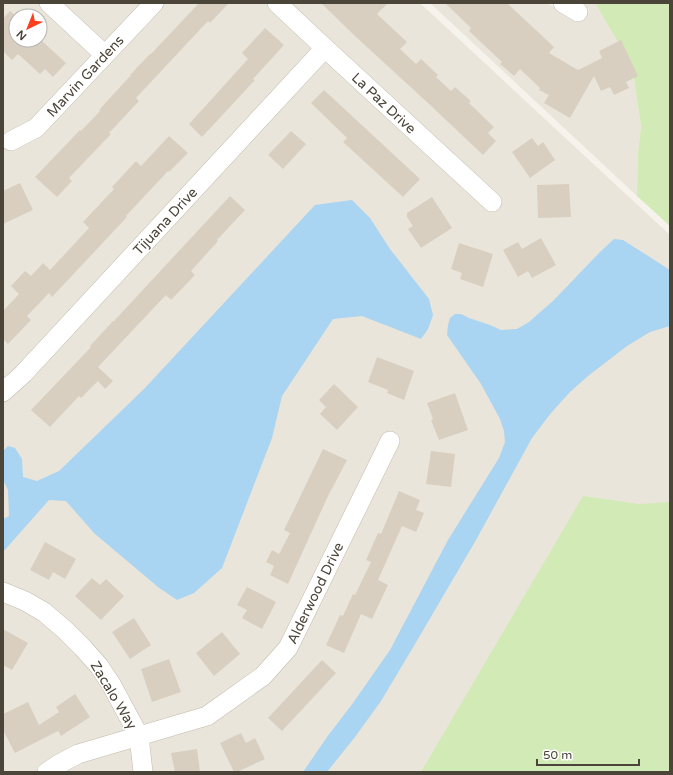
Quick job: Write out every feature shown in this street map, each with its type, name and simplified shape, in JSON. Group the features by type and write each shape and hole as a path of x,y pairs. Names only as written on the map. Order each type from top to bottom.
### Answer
{"street":[{"path":"49,3 105,55"},
{"name":"Marvin Gardens","path":"10,141 36,128 154,3"},
{"name":"La Paz Drive","path":"277,3 492,202"},
{"name":"Tijuana Drive","path":"3,392 23,374 325,48"},
{"name":"Alderwood Drive","path":"47,772 58,764 78,754 207,716 263,676 288,648 390,441"},
{"name":"Zacalo Way","path":"3,592 25,601 44,612 66,630 99,666 111,684 139,736 143,772"}],"shaded area":[{"path":"3,3 420,3 670,235 670,772 3,772"},
{"path":"430,3 547,3 580,22 589,9 579,3 595,3 632,66 641,126 638,153 637,196"}],"green space":[{"path":"595,3 670,3 670,226 637,196 638,153 641,126 632,66"},
{"path":"583,496 639,504 670,502 670,772 421,772"}],"water":[{"path":"352,200 370,218 390,249 429,299 433,315 428,329 421,339 362,316 333,319 282,396 272,438 222,568 194,593 177,600 158,587 94,533 66,501 49,500 3,552 3,519 9,516 8,490 3,480 3,451 8,446 15,448 22,459 23,477 37,481 59,471 144,389 315,205"},
{"path":"614,239 623,240 670,270 670,326 650,332 627,346 588,376 570,392 551,413 532,438 476,540 381,701 327,772 303,772 390,650 448,540 499,458 505,442 504,431 500,419 481,384 447,335 450,318 455,314 461,314 501,330 517,329 529,322 554,300"}],"building":[{"path":"199,3 229,3 210,23 208,21 136,98 139,101 109,133 111,134 69,178 72,181 57,197 35,177 100,111 99,110 130,75"},
{"path":"321,3 388,3 377,14 407,42 400,49 416,64 421,59 438,75 436,77 451,91 455,87 471,101 469,103 494,127 488,133 496,141 483,155"},
{"path":"445,3 507,3 554,47 549,53 578,70 602,58 599,51 621,40 638,76 626,82 629,88 614,95 610,87 601,91 594,76 570,118 544,103 549,95 539,90 540,88 520,69 514,76 500,64 502,62 469,31 471,28"},
{"path":"8,13 8,48 48,48 48,46 66,63 53,77 45,69 40,74 18,54 12,60 3,51 3,19"},
{"path":"265,28 284,45 253,79 255,80 202,137 189,124 248,59 242,53"},
{"path":"324,90 420,179 403,197 343,142 347,138 311,103"},
{"path":"291,131 306,144 283,169 268,155"},
{"path":"169,136 188,153 169,172 168,171 52,297 49,293 27,316 31,320 8,344 3,339 3,311 19,294 11,286 25,271 31,276 43,263 50,270 89,228 83,222 114,189 112,187 136,161 141,166"},
{"path":"532,138 538,146 543,142 555,160 530,178 512,152"},
{"path":"20,183 33,210 3,224 3,191"},
{"path":"569,184 571,217 538,218 537,185"},
{"path":"230,196 245,210 191,271 195,275 171,300 166,295 98,367 113,381 105,389 98,381 81,398 79,396 50,427 31,410"},
{"path":"432,197 452,228 421,248 408,229 413,226 407,217 407,213"},
{"path":"541,238 556,265 532,278 528,271 518,277 503,250 518,242 522,249"},
{"path":"459,243 493,254 483,287 460,279 462,273 451,269"},
{"path":"377,357 414,371 404,400 387,393 388,390 368,382"},
{"path":"334,384 358,407 337,430 320,414 326,407 319,400"},
{"path":"455,393 468,430 439,440 431,420 433,419 427,403"},
{"path":"323,449 347,460 328,496 288,584 270,575 274,566 266,562 272,550 279,554 290,533 284,530"},
{"path":"431,451 455,454 451,487 426,484"},
{"path":"399,491 420,500 416,510 424,513 416,532 402,526 378,580 388,585 372,619 361,614 344,653 326,645 340,615 343,616 353,594 355,595 371,562 366,560 378,533 381,534"},
{"path":"45,542 76,559 65,579 53,572 49,580 30,570"},
{"path":"92,578 100,585 106,579 124,596 101,620 75,596"},
{"path":"247,587 276,602 262,629 242,618 247,610 237,605"},
{"path":"134,618 151,645 130,659 112,632"},
{"path":"3,629 28,643 12,670 3,665"},
{"path":"222,632 240,654 214,676 196,653"},
{"path":"169,659 181,692 152,702 141,669"},
{"path":"322,660 336,673 282,731 268,718"},
{"path":"75,694 90,717 61,736 58,731 15,753 3,730 3,714 28,702 39,725 59,712 56,707"},
{"path":"241,733 246,743 255,738 265,759 234,772 220,743"},
{"path":"197,749 200,772 175,772 171,753"}]}
